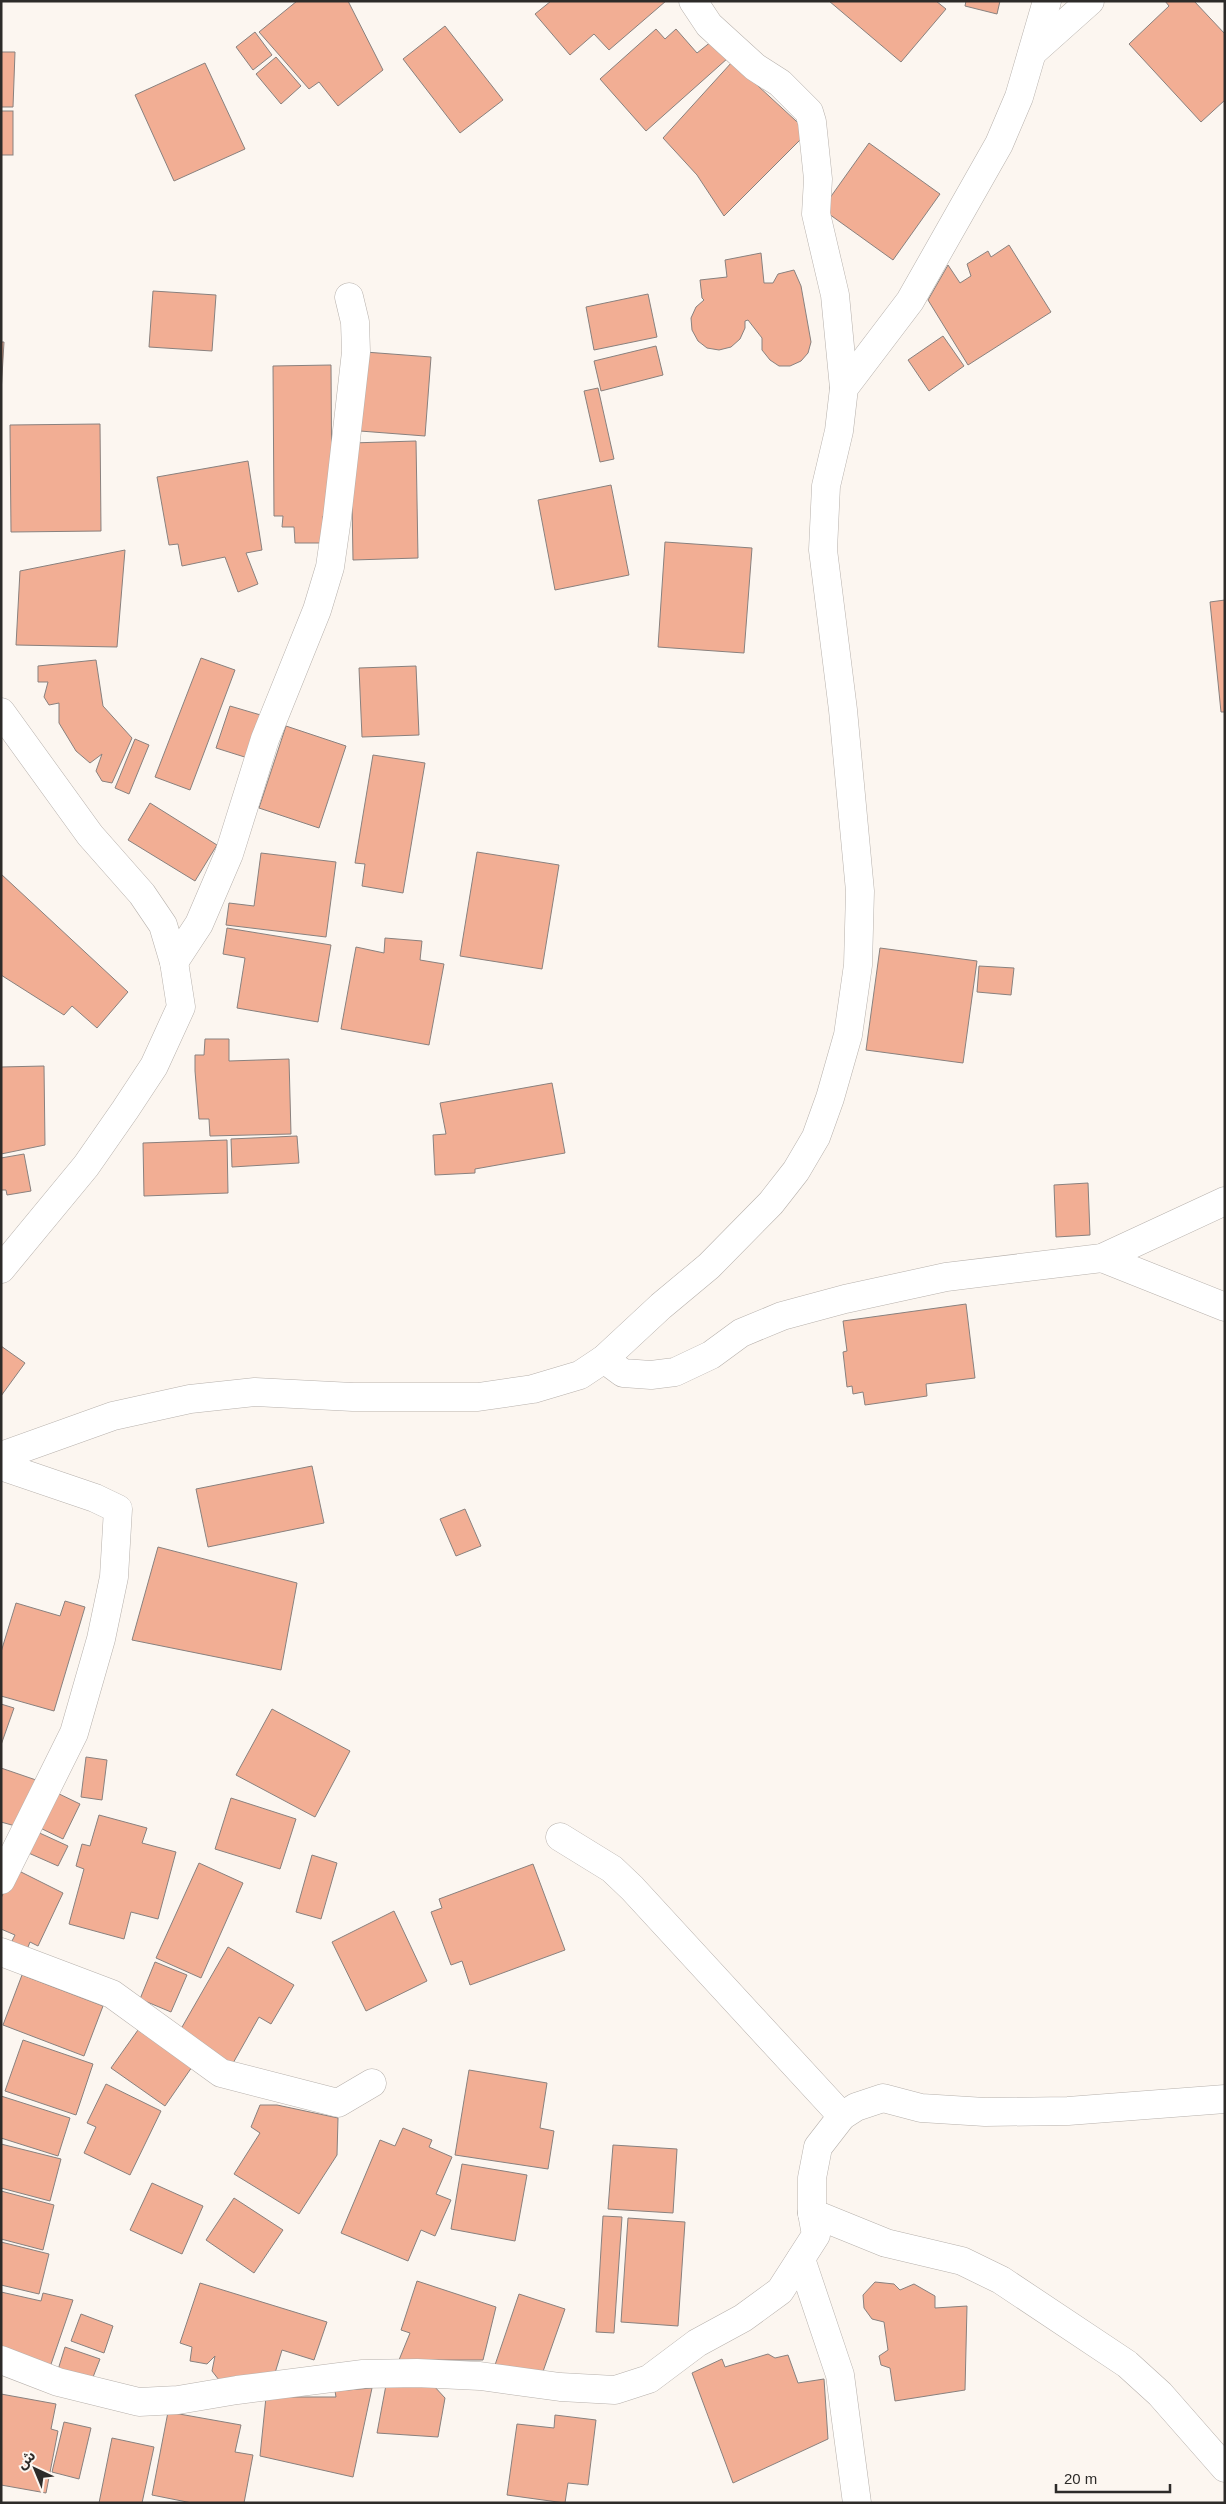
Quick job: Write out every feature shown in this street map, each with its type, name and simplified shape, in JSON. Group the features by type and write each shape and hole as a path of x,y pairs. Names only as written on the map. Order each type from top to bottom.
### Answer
{"street":[{"path":"1,1456 113,1416 190,1398 255,1392 353,1397 478,1397 533,1389 580,1375 604,1359 661,1306 710,1266 771,1203 796,1171 816,1137 848,1035 858,965 860,891 843,710 823,550 826,486 839,431 844,388 835,295 816,214 818,179 812,122 809,112 780,83 755,67 709,25 693,1"},
{"path":"844,388 910,301 1000,144 1019,98 1034,51 1046,1"},
{"path":"1034,51 1090,1"},
{"path":"174,962 199,924 229,854 265,739 317,610 330,567 356,352 355,322 349,298"},
{"path":"1,712 90,835 142,894 163,925 174,962 181,1006 154,1066 86,1166 1,1269"},
{"path":"604,1359 623,1372 651,1375 675,1372 710,1355 741,1332 782,1316 845,1299 946,1277 1102,1258 1225,1201"},
{"path":"1102,1258 1225,1307"},
{"path":"1,1466 95,1498 118,1509 114,1577 101,1639 74,1733 1,1880"},
{"path":"560,1837 612,1869 632,1888 842,2116"},
{"path":"1,1952 112,1994 221,2074 338,2103 372,2083"},
{"path":"1,2360 58,2382 139,2402 178,2400 237,2390 363,2374 417,2373 480,2376 560,2387 615,2390 649,2379 696,2343 743,2318 780,2291 816,2235 812,2213 812,2178 818,2147 842,2116 856,2107 883,2098 921,2108 984,2112 1068,2111 1225,2099"},
{"path":"812,2213 886,2243 962,2261 1002,2280 1127,2364 1160,2394 1225,2468"},
{"path":"801,2260 840,2375 856,2503"}],"building":[{"path":"297,1 348,1 383,70 338,106 319,82 309,89 259,32"},
{"path":"551,1 666,1 609,50 594,34 570,55 535,14"},
{"path":"829,1 936,1 946,9 901,62"},
{"path":"966,1 1000,1 997,14 965,6"},
{"path":"1165,1 1194,1 1225,34 1225,100 1201,122 1129,44 1169,6"},
{"path":"445,26 503,100 460,133 403,59"},
{"path":"656,29 665,39 676,29 697,53 712,41 728,58 646,131 600,79"},
{"path":"255,32 272,55 253,70 236,47"},
{"path":"1,52 15,52 13,107 1,107"},
{"path":"276,57 301,86 281,104 256,74"},
{"path":"732,62 808,132 724,216 697,175 663,138"},
{"path":"205,63 245,149 174,181 135,95"},
{"path":"1,111 13,111 13,155 1,155"},
{"path":"869,143 940,194 893,260 822,209"},
{"path":"1009,245 1051,312 968,365 928,300 948,265 960,283 971,276 967,264 988,251 991,257"},
{"path":"761,253 764,283 773,283 778,274 794,270 801,286 811,342 808,353 801,361 790,366 779,366 770,360 762,350 762,338 748,320 745,321 745,328 740,339 731,347 719,350 707,348 698,341 692,330 691,318 696,307 704,300 702,298 700,280 727,277 725,260"},
{"path":"153,291 216,295 212,351 149,347"},
{"path":"648,294 657,337 594,350 586,307"},
{"path":"943,336 964,366 929,391 908,360"},
{"path":"1,342 4,342 1,393"},
{"path":"656,346 663,375 601,391 594,361"},
{"path":"365,352 431,357 425,436 360,431"},
{"path":"331,365 332,515 323,516 323,543 295,543 294,527 282,527 283,516 274,516 273,366"},
{"path":"598,388 614,459 600,462 584,391"},
{"path":"100,424 101,531 11,532 10,425"},
{"path":"416,441 418,558 353,560 351,443"},
{"path":"248,461 262,550 246,553 258,584 238,592 225,557 182,566 178,544 169,545 157,477"},
{"path":"611,485 629,575 555,590 538,500"},
{"path":"665,542 752,548 744,653 658,647"},
{"path":"125,550 117,647 16,645 20,571"},
{"path":"1225,600 1225,712 1221,712 1210,602"},
{"path":"201,658 235,670 190,790 155,777"},
{"path":"96,660 103,706 132,738 112,783 102,781 96,771 102,754 90,763 76,751 59,723 59,703 49,705 44,697 48,682 38,682 38,666"},
{"path":"416,666 419,735 362,737 359,668"},
{"path":"230,706 264,716 251,759 216,748"},
{"path":"286,726 346,746 319,828 259,808"},
{"path":"135,739 149,745 129,794 115,788"},
{"path":"373,755 425,763 403,893 362,886 365,864 355,863"},
{"path":"150,803 217,845 195,881 128,840"},
{"path":"477,852 559,865 542,969 460,956"},
{"path":"261,853 336,862 326,937 226,925 229,903 254,906"},
{"path":"1,874 128,992 97,1028 72,1006 64,1015 1,975"},
{"path":"227,928 331,945 318,1022 237,1008 245,958 223,954"},
{"path":"385,938 422,941 420,960 444,964 429,1045 341,1029 356,947 384,953"},
{"path":"880,948 977,961 963,1063 866,1050"},
{"path":"979,966 1014,968 1011,995 977,992"},
{"path":"205,1039 229,1039 229,1061 289,1059 291,1134 210,1136 209,1119 199,1119 195,1071 195,1055 204,1055"},
{"path":"44,1066 45,1145 1,1154 1,1067"},
{"path":"552,1083 565,1153 475,1169 475,1173 435,1175 433,1135 446,1134 440,1103"},
{"path":"297,1136 299,1163 232,1167 231,1139"},
{"path":"227,1140 228,1193 144,1196 143,1143"},
{"path":"24,1154 31,1191 7,1195 6,1190 1,1190 1,1158"},
{"path":"1088,1183 1090,1235 1056,1237 1054,1185"},
{"path":"966,1304 975,1378 926,1384 927,1396 865,1405 863,1392 853,1394 852,1386 847,1387 843,1352 847,1351 843,1321"},
{"path":"1,1346 25,1363 1,1396"},
{"path":"312,1466 324,1523 208,1547 196,1489"},
{"path":"465,1509 481,1546 456,1556 440,1519"},
{"path":"158,1547 297,1583 281,1670 132,1640"},
{"path":"65,1601 85,1607 54,1711 1,1696 1,1652 16,1603 60,1616"},
{"path":"1,1704 14,1708 1,1745"},
{"path":"272,1709 350,1751 315,1817 236,1775"},
{"path":"86,1757 107,1760 102,1800 81,1797"},
{"path":"1,1768 36,1780 19,1827 1,1822"},
{"path":"53,1791 80,1804 63,1839 36,1826"},
{"path":"231,1798 296,1819 280,1869 215,1849"},
{"path":"99,1815 147,1828 142,1843 176,1852 158,1919 131,1912 124,1939 69,1924 84,1869 76,1866 82,1844 90,1846"},
{"path":"33,1830 68,1846 58,1866 24,1851"},
{"path":"312,1855 337,1863 321,1919 296,1912"},
{"path":"199,1863 243,1883 201,1978 156,1958"},
{"path":"533,1864 565,1950 470,1985 462,1961 451,1965 431,1912 442,1908 439,1899"},
{"path":"15,1869 63,1893 38,1946 30,1942 26,1952 10,1945 15,1935 1,1929 1,1898"},
{"path":"394,1911 427,1981 366,2011 332,1942"},
{"path":"228,1947 294,1985 271,2024 259,2017 232,2065 178,2034"},
{"path":"155,1962 187,1975 171,2012 140,1999"},
{"path":"22,1975 103,2006 84,2056 3,2025"},
{"path":"138,2030 192,2067 165,2106 111,2068"},
{"path":"23,2040 93,2064 76,2115 5,2091"},
{"path":"469,2070 547,2083 540,2128 554,2131 548,2169 455,2155"},
{"path":"106,2084 161,2111 130,2175 84,2153 96,2127 87,2123"},
{"path":"1,2096 70,2118 58,2156 1,2138"},
{"path":"260,2105 277,2105 338,2118 337,2155 299,2214 234,2174 260,2133 251,2127"},
{"path":"403,2128 432,2140 429,2147 452,2157 436,2194 451,2200 435,2236 421,2230 408,2261 341,2233 380,2140 395,2146"},
{"path":"1,2144 61,2159 50,2201 1,2188"},
{"path":"613,2145 677,2149 673,2213 608,2209"},
{"path":"462,2164 527,2175 515,2241 451,2229"},
{"path":"152,2183 203,2206 182,2254 130,2230"},
{"path":"1,2191 54,2205 43,2250 1,2239"},
{"path":"234,2198 283,2230 254,2273 206,2240"},
{"path":"603,2216 622,2217 614,2333 596,2332"},
{"path":"628,2218 685,2222 678,2326 621,2322"},
{"path":"1,2242 49,2254 39,2294 1,2285"},
{"path":"417,2281 496,2307 483,2360 399,2360 410,2333 401,2330"},
{"path":"875,2282 894,2284 900,2290 914,2284 935,2296 935,2308 967,2306 965,2390 895,2401 890,2368 881,2365 879,2356 888,2350 884,2322 872,2319 864,2308 863,2295"},
{"path":"200,2283 327,2322 314,2360 282,2350 275,2373 219,2380 212,2371 215,2356 207,2364 190,2361 192,2347 180,2343"},
{"path":"1,2292 41,2301 43,2293 73,2300 48,2373 1,2351"},
{"path":"519,2294 565,2309 540,2380 495,2365"},
{"path":"81,2314 113,2326 104,2353 71,2341"},
{"path":"65,2347 100,2359 90,2385 57,2373"},
{"path":"768,2354 775,2358 788,2355 798,2383 824,2379 828,2439 733,2483 692,2373 722,2359 725,2367"},
{"path":"386,2385 433,2385 445,2398 438,2437 377,2433"},
{"path":"372,2388 353,2477 260,2456 266,2397 336,2397 335,2391"},
{"path":"1,2394 56,2404 51,2429 58,2431 46,2493 1,2485"},
{"path":"168,2412 241,2425 235,2452 253,2455 244,2503 192,2503 152,2495"},
{"path":"555,2415 596,2420 588,2485 568,2483 565,2503 507,2495 517,2424 554,2428"},
{"path":"64,2422 91,2428 79,2479 52,2472"},
{"path":"112,2438 154,2447 142,2503 99,2503"}]}
